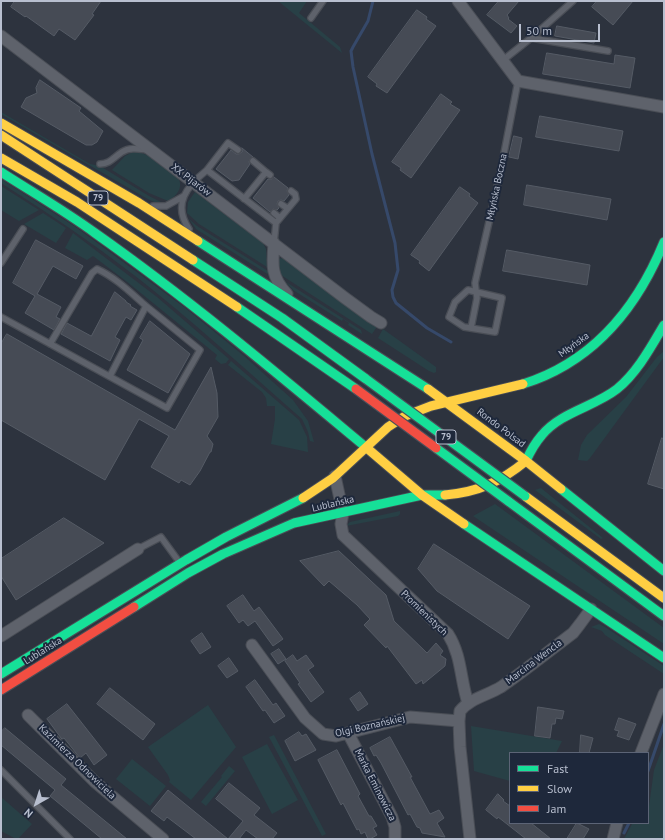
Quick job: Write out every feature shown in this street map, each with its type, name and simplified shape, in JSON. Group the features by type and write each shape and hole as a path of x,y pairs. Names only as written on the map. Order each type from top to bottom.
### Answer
{"main road":[{"name":"Rondo Polsad","path":"1,123 139,203 418,380 526,461 498,481 476,489 447,496 434,497 422,495"},
{"name":"79","path":"1,135 282,318 664,598"},
{"name":"79","path":"1,158 83,206 230,302 356,389 664,616"},
{"path":"1,172 94,232 239,340 422,495 461,523 664,658"},
{"name":"Młyńska","path":"448,402 521,385 543,377 574,361 610,331 624,315 643,286 664,242"},
{"path":"664,325 624,382 615,390 585,408 557,421 546,429 534,442 526,461 664,571"},
{"path":"366,448 392,424 405,415 448,402"},
{"name":"Lublańska","path":"1,674 216,542 291,506 336,476 366,448"},
{"name":"Lublańska","path":"1,690 188,574 223,554 294,524 422,495"}],"street":[{"path":"458,1 518,81 664,107"},
{"name":"XX Pijarów","path":"1,36 371,317 381,323"},
{"path":"274,243 272,267 276,279 285,292 301,306"},
{"path":"648,349 664,344"},
{"name":"Promienistych","path":"336,476 343,513 341,524 341,531 343,535 448,634 460,658 461,675 468,703"},
{"path":"1,636 138,549"},
{"name":"Marcina Wencla","path":"468,703 495,691 545,654 577,629 591,609"},
{"name":"Olgi Boznańskiej","path":"252,645 311,725 323,734 336,736 410,717 459,722"},
{"path":"641,752 664,694"},
{"path":"468,703 460,712 459,722 465,799 470,839"},
{"name":"Kazimierza Odnowiciela","path":"28,715 95,782 163,839"},
{"name":"Marka Eminowicza","path":"348,733 392,817 395,826 395,839"},
{"path":"613,839 617,824"}],"lane":[{"path":"311,18 323,1"},
{"path":"502,61 573,1"},
{"path":"531,38 608,51"},
{"name":"Młyńska Boczna","path":"471,328 477,298 475,283 500,174 518,81"},
{"path":"201,242 190,230 184,219 182,206 184,196 193,181 207,170 228,142 238,150"},
{"path":"100,164 110,162 122,152 128,150 137,149 153,151"},
{"path":"244,199 251,195 268,174 253,161"},
{"path":"207,170 276,223"},
{"path":"274,243 276,223 296,199 295,194 291,191"},
{"path":"139,203 149,206 164,206 175,202 184,196"},
{"path":"282,204 287,208"},
{"path":"274,214 280,218"},
{"path":"1,263 22,229"},
{"path":"1,317 50,344 110,376 167,408 200,350 113,279 97,269 92,273 50,344"},
{"path":"468,290 476,292 502,298 495,332 464,327 449,317 455,302 468,290"},
{"path":"110,376 146,306"},
{"path":"138,549 161,537 180,563"},
{"path":"1,770 70,839"}],"green space":[{"path":"278,1 307,1 299,13 340,47 342,53"},
{"path":"1,112 90,164 100,166 161,202 154,202 146,198 1,114"},
{"path":"133,152 148,156 179,179 179,190 172,199 168,201 149,193 112,170 125,156"},
{"path":"1,179 77,228 184,307 244,356 293,400 308,421 314,442 310,441 302,419 177,310 102,251 1,183"},
{"path":"1,186 39,210 19,221 1,210"},
{"path":"195,192 263,243 266,249 267,267 199,224 187,213 188,202"},
{"path":"43,213 66,228 56,243 24,224"},
{"path":"189,219 197,226 268,271 269,275 196,229"},
{"path":"73,233 157,297 229,359 226,363 221,364 215,359 217,355 93,256 87,260 65,248"},
{"path":"281,258 285,259 373,325 375,323 378,325 372,334 281,275 278,260"},
{"path":"286,282 361,330 362,334 348,325 349,323 343,319 342,321 293,290"},
{"path":"383,329 436,367 436,372 434,373 429,371 378,338"},
{"path":"664,351 664,357 590,458 587,461 578,460 581,445 587,435 626,397 657,357"},
{"path":"231,361 299,420 307,437 308,452 271,444 275,419 275,406 267,406 266,398 262,392 228,365"},
{"path":"541,488 603,538 601,539 535,490"},
{"path":"495,504 664,628 664,644 473,516"},
{"path":"400,511 398,516 346,526 350,522"},
{"path":"599,624 664,666 664,674 605,635 602,631 591,627"},
{"path":"208,705 236,747 191,800 169,782 170,780 168,775 148,747"},
{"path":"471,726 562,741 556,752 509,752 509,781 474,771"},
{"path":"274,735 326,834 322,836 269,737"},
{"path":"267,744 298,800 272,814 242,757"},
{"path":"664,744 664,839 624,839 632,824 649,824 649,806 654,770"},
{"path":"132,759 166,786 150,806 116,779"},
{"path":"229,766 235,771 206,806 201,802 222,777 221,776"},
{"path":"1,797 32,824 18,839 1,831"}],"building":[{"path":"15,1 101,1 92,14 94,15 75,40 59,29 54,36 11,7"},
{"path":"499,1 519,1 507,15 509,18 508,19 517,26 511,33 487,15"},
{"path":"597,1 633,1 613,25 592,7"},
{"path":"417,10 436,26 387,93 376,86 377,84 368,77"},
{"path":"557,26 596,33 594,43 555,36"},
{"path":"547,53 614,64 615,55 635,58 630,88 543,74"},
{"path":"40,80 81,108 79,111 103,131 97,142 92,145 86,145 21,107 26,98 37,93 36,88"},
{"path":"441,94 452,102 450,104 460,110 411,178 400,170 401,168 392,162"},
{"path":"540,116 623,131 619,151 536,137"},
{"path":"514,136 522,138 518,159 509,157"},
{"path":"242,148 253,157 250,159 250,164 239,180 232,181 216,169 231,150 236,154 239,154 242,152"},
{"path":"274,177 288,188 287,191 289,195 284,201 278,201 277,204 279,208 277,210 273,209 270,212 253,198 268,179"},
{"path":"527,185 611,199 607,220 524,205"},
{"path":"460,187 470,194 469,196 478,203 429,271 419,263 420,261 411,255"},
{"path":"36,240 83,266 76,279 53,266 37,294 61,307 56,317 60,319 54,330 25,313 35,296 13,283"},
{"path":"507,250 590,265 587,285 503,271"},
{"path":"115,292 131,305 130,306 137,310 131,320 126,317 115,337 120,340 110,361 61,334 67,323 91,336"},
{"path":"150,321 190,354 168,393 127,370 143,340 140,338"},
{"path":"7,334 175,430 211,367 217,393 218,417 207,436 213,444 211,452 190,485 181,480 179,483 151,467 169,436 139,419 105,480 1,420 1,344"},
{"path":"662,438 664,439 664,489 648,484"},
{"path":"64,518 104,543 16,600 1,576 1,559"},
{"path":"434,544 530,606 508,639 437,591 418,569"},
{"path":"339,551 386,595 394,621 427,653 436,643 443,651 440,655 446,659 445,666 423,684 422,680 416,684 387,646 386,648 364,625 370,619 357,605 329,581 324,586 300,561"},
{"path":"243,595 254,611 259,607 283,639 273,646 255,621 248,626 243,620 239,623 227,606"},
{"path":"202,633 211,647 200,654 191,641"},
{"path":"279,649 286,659 278,664 271,654"},
{"path":"293,655 297,661 306,655 314,666 308,670 324,692 311,702 298,684 300,683 285,661"},
{"path":"229,658 238,671 227,678 218,666"},
{"path":"255,680 273,705 276,703 285,716 274,723 265,710 263,711 246,687"},
{"path":"110,688 155,724 143,740 97,704"},
{"path":"360,692 368,704 358,711 350,699"},
{"path":"67,704 107,755 94,765 86,753 80,758 64,738 61,738 47,719"},
{"path":"538,707 564,711 562,719 556,718 555,724 552,724 550,738 535,736"},
{"path":"619,718 636,724 629,740 617,736 619,731 615,730"},
{"path":"5,728 66,779 61,785 127,839 102,839 50,796 55,790 1,745 1,732"},
{"path":"299,732 302,736 306,734 316,750 295,761 285,741"},
{"path":"581,735 593,738 589,752 580,752"},
{"path":"390,737 430,814 439,810 444,818 437,823 445,837 422,833 410,814 408,815 381,763 376,755 374,756 370,748"},
{"path":"337,750 360,794 358,796 369,816 371,816 377,826 373,828 377,835 370,839 368,839 365,832 361,834 359,829 357,830 343,803 341,805 318,760"},
{"path":"229,783 260,808 254,815 277,833 272,839 258,839 246,830 239,839 228,839 243,821 216,799"},
{"path":"168,790 228,839 196,839 167,817 164,821 151,811"},
{"path":"498,794 504,800 503,801 509,805 509,824 532,824 551,839 526,839 498,817 497,819 486,810"},
{"path":"576,824 589,829 583,839 567,839"}],"waterway":[{"path":"373,1 368,21 351,51 353,67 372,154 395,243 398,270 392,290 393,297 396,303 427,328 451,342"},
{"path":"649,768 664,724"},
{"path":"624,833 628,824"}],"traffic: fast":[{"path":"1,172 60,209 130,258 234,338 368,449"},
{"path":"198,241 428,389"},
{"path":"523,384 548,374 571,362 610,330 640,289 664,242"},
{"path":"193,260 282,318 366,379"},
{"path":"237,307 356,389"},
{"path":"526,461 537,441 550,427 568,415 598,401 624,383 643,359 664,325"},
{"path":"366,379 525,496"},
{"path":"436,448 508,501"},
{"path":"561,489 664,571"},
{"path":"134,607 188,573 223,554 294,523 422,495 445,495"},
{"path":"1,674 186,560 226,537 303,498"},
{"path":"508,501 664,616"},
{"path":"464,524 664,658"}],"traffic: slow":[{"path":"1,123 139,203 198,241"},
{"path":"1,135 193,260"},
{"path":"1,158 77,202 237,307"},
{"path":"303,498 333,478 388,427 405,416 431,406 523,384"},
{"path":"428,389 526,461 561,489"},
{"path":"368,449 422,495 464,524"},
{"path":"445,495 457,494 488,485 507,475 526,461"},
{"path":"525,496 664,598"}],"traffic: jam":[{"path":"356,389 436,448"},
{"path":"1,690 134,607"}]}
